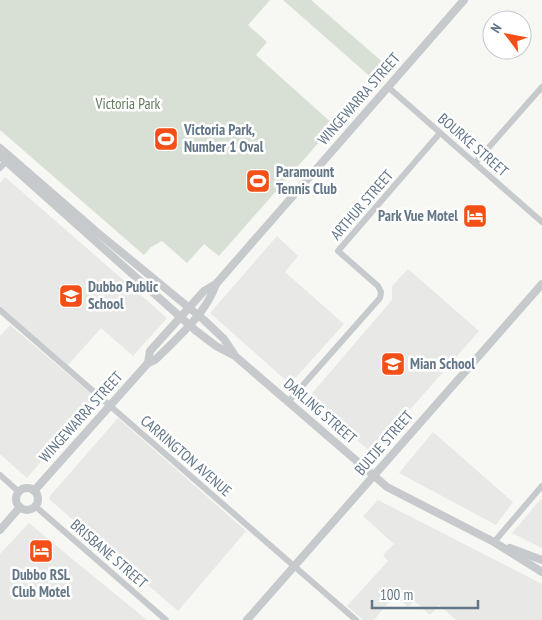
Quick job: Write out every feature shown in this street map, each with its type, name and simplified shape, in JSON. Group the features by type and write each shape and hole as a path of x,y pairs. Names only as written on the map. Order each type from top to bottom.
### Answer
{"street":[{"name":"WINGEWARRA STREET","path":"148,363 150,351 204,291 216,284 464,0"},
{"name":"BOURKE STREET","path":"388,87 542,222"},
{"path":"475,163 542,87"},
{"name":"ARTHUR STREET","path":"288,402 380,298 381,292 378,286 338,251 440,133"},
{"name":"DARLING STREET","path":"3,156 198,315 224,339 235,356"},
{"name":"DARLING STREET","path":"3,156 190,324 216,346 235,356 387,487 494,542 542,572"},
{"name":"WINGEWARRA STREET","path":"34,490 148,363 156,360 198,315 212,297 216,284"},
{"name":"BULTJE STREET","path":"247,620 542,284"},
{"name":"CARRINGTON AVENUE","path":"0,310 356,620"},
{"path":"0,475 19,492"},
{"path":"494,542 542,486"},
{"path":"28,488 34,490 38,500 35,506 29,509 20,507 16,501 19,492 28,488"},
{"name":"BRISBANE STREET","path":"35,506 166,620"},
{"path":"0,530 20,507"},
{"name":"DARLING STREET","path":"494,542 542,560"}],"shaded area":[{"name":"Dubbo Public School","path":"5,177 167,318 133,356 101,328 68,365 0,306 0,183"},
{"path":"277,236 298,256 285,272 344,324 290,384 210,313"},
{"name":"Mian School","path":"408,269 479,331 372,453 308,398 392,300 392,286"},
{"path":"10,325 96,398 27,478 0,454 0,336"},
{"path":"118,418 246,531 178,611 49,499"},
{"path":"433,432 513,502 496,525 399,473"},
{"path":"378,500 542,584 542,620 456,620 439,605 430,615 414,601 408,607 395,595 374,620 363,620 347,606 388,561 383,555 394,544 363,516"},
{"path":"542,500 542,548 512,533"},
{"path":"29,523 147,620 0,620 0,554"}],"green space":[{"name":"Victoria Park","path":"0,0 270,0 248,25 267,42 256,55 334,125 219,256 204,244 187,263 162,241 151,247 144,255 0,130"},
{"path":"283,0 311,0 386,65 373,79"}],"place":[{"name":"Victoria Park, Number 1 Oval","path":"166,139"},
{"name":"Paramount Tennis Club","path":"258,181"},
{"name":"Park Vue Motel","path":"475,216"},
{"name":"Dubbo Public School","path":"71,296"},
{"name":"Mian School","path":"393,364"},
{"name":"Dubbo RSL Club Motel","path":"41,551"}]}
